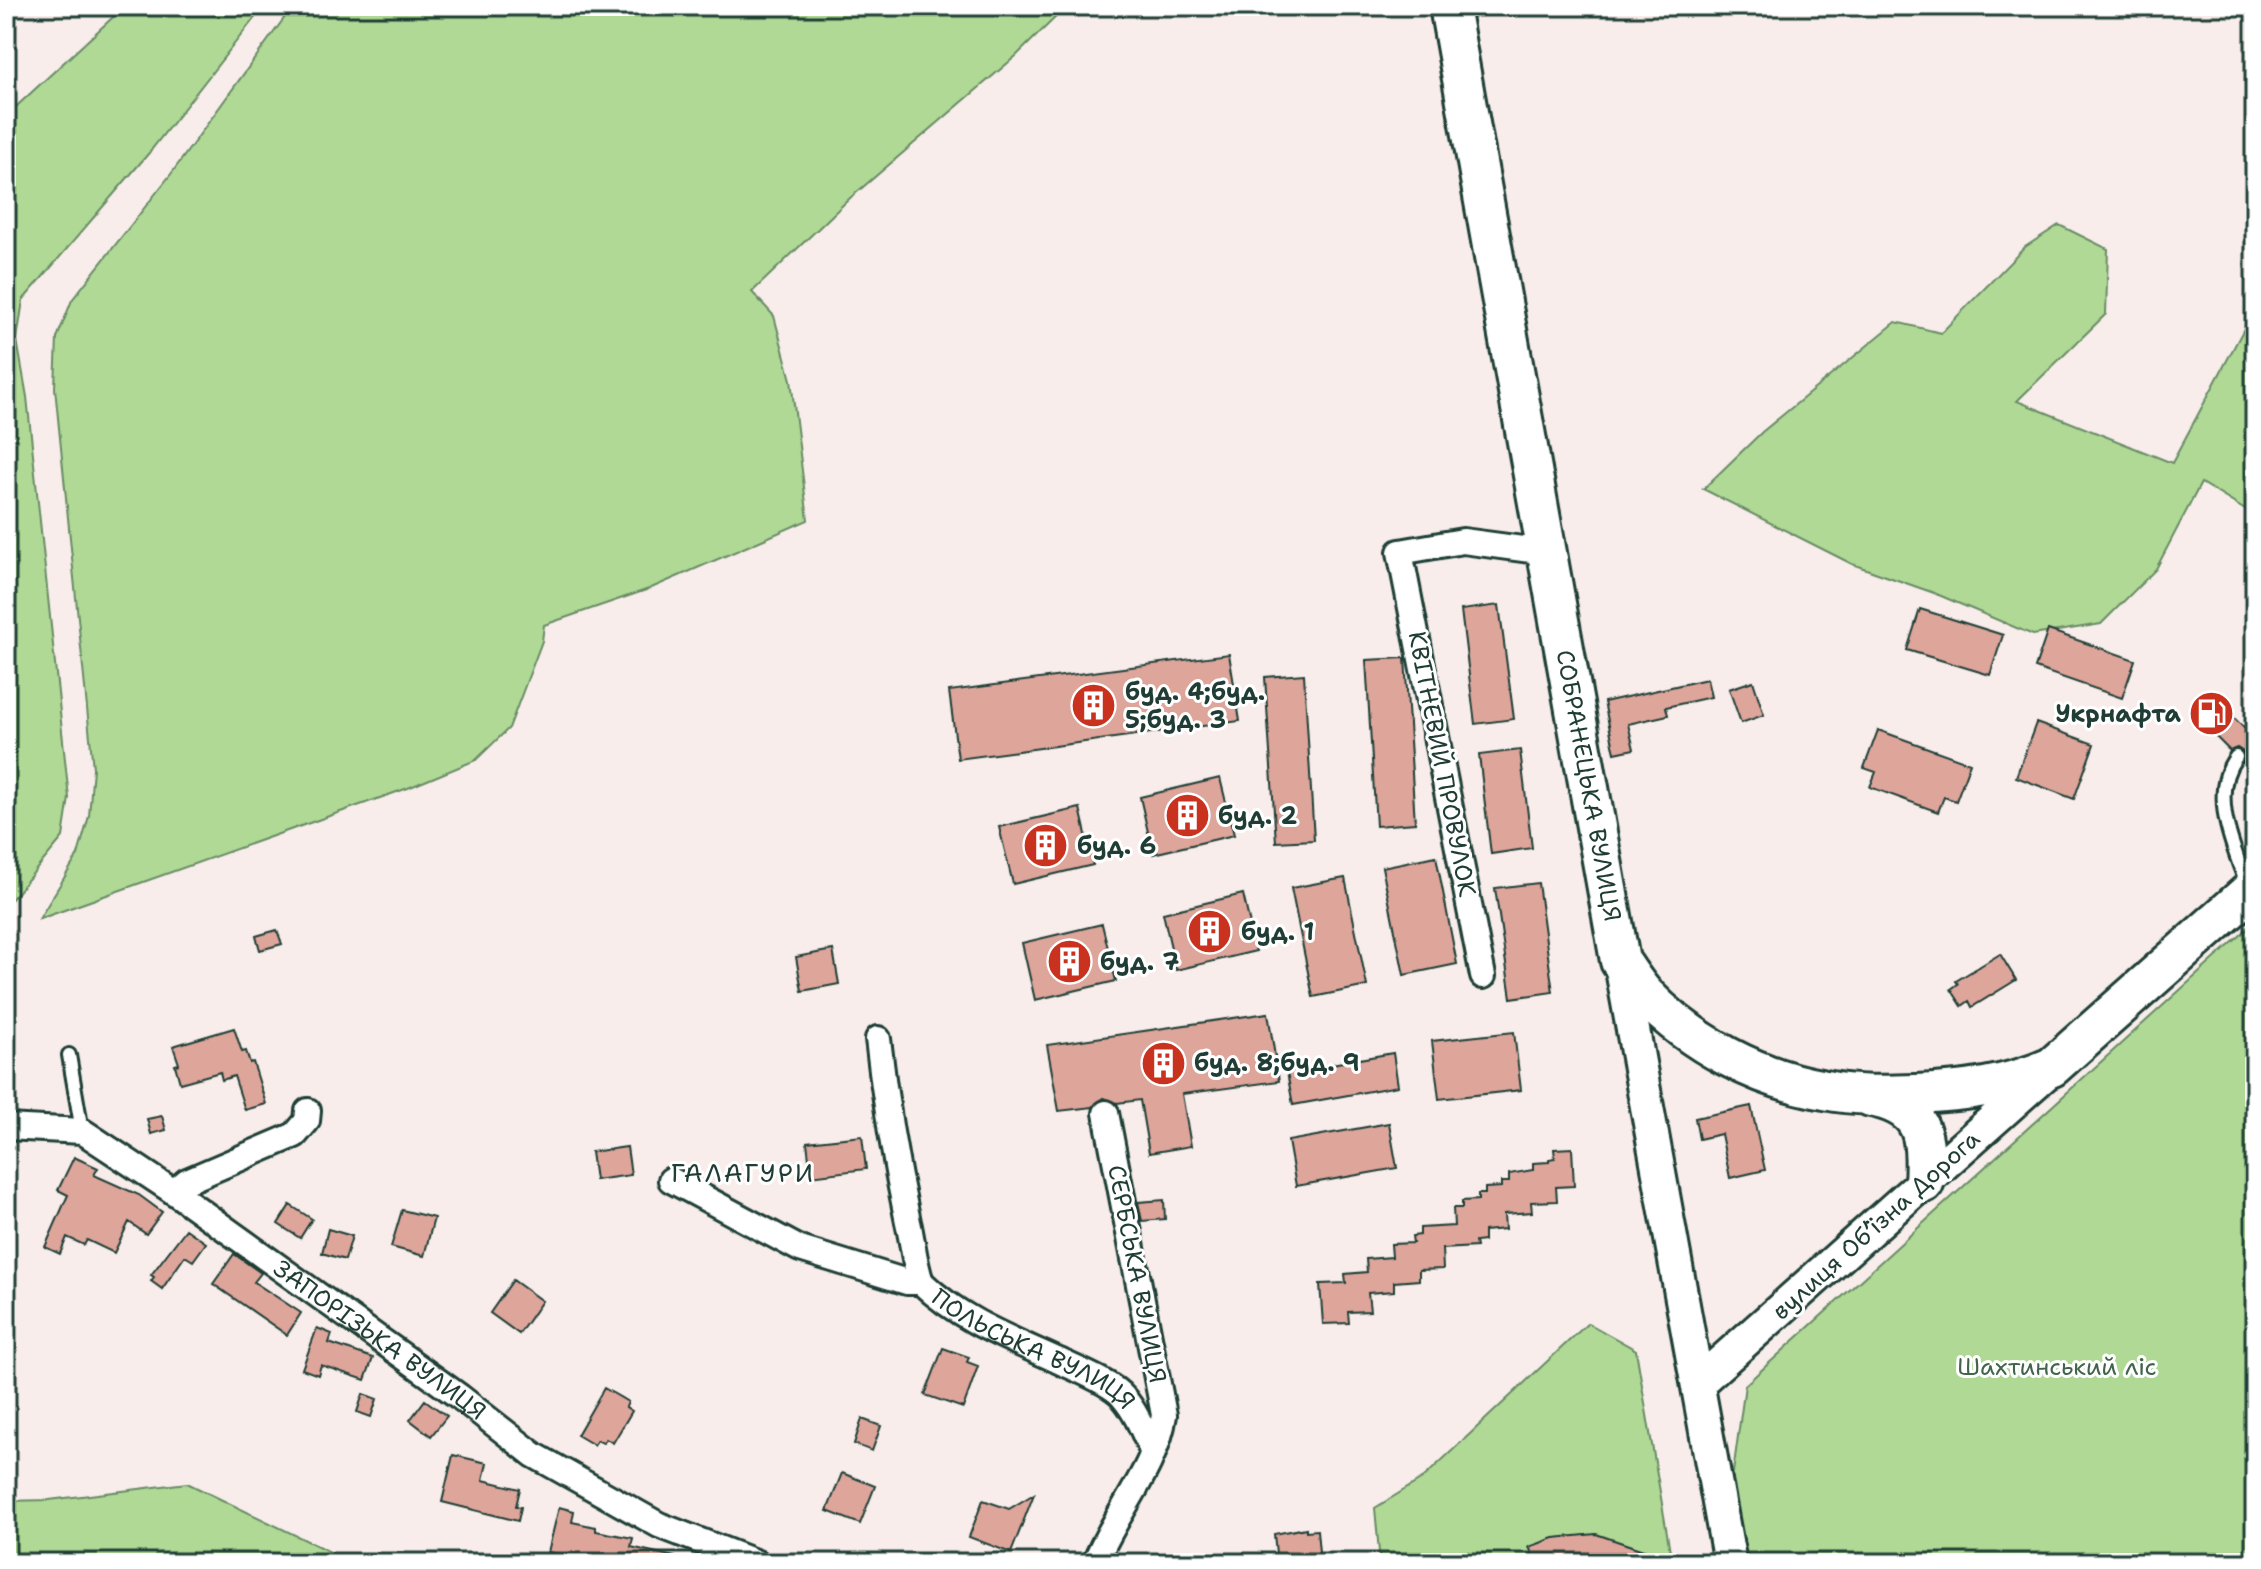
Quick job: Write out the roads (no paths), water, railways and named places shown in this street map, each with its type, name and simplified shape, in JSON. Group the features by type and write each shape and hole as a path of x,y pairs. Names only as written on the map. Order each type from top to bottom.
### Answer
{"highway":[{"name":"СОБРАНЕЦЬКА ВУЛИЦЯ","path":"1449,6 1620,961"},
{"name":"вулиця Обʼїзна Дорога","path":"1620,961 1645,994 1676,1023 1712,1048 1774,1078 1856,1094 1947,1092 2022,1080 2052,1067 2252,890"},
{"path":"1856,1094 1900,1105 1917,1121 1924,1141 1924,1183"}],"main road":[{"name":"СОБРАНЕЦЬКА ВУЛИЦЯ","path":"1620,961 1730,1563"},
{"name":"вулиця Обʼїзна Дорога","path":"1699,1382 2052,1067"}],"street":[{"name":"КВІТНЕВИЙ ПРОВУЛОК","path":"1483,976 1400,552 1463,541 1546,552"},
{"path":"878,1039 885,1106 912,1237 914,1262 921,1282"},
{"path":"174,1192 187,1181 295,1135 307,1121 308,1111"},
{"name":"СЕРБСЬКА ВУЛИЦЯ","path":"1095,1563 1114,1521 1137,1486 1161,1432 1164,1415 1106,1113"},
{"path":"6,1127 82,1131"},
{"name":"ЗАПОРІЗЬКА ВУЛИЦЯ","path":"82,1131 174,1192 460,1397 534,1455 659,1525 757,1563"},
{"name":"ПОЛЬСЬКА ВУЛИЦЯ","path":"671,1180 800,1249 907,1282 921,1282 937,1297 980,1325 1081,1371 1121,1394 1136,1415 1152,1451"}],"lane":[{"path":"2236,757 2225,780 2224,805 2233,844 2252,890"},
{"path":"69,1055 82,1131"}],"place":[{"name":"буд. 4;буд. 5;буд. 3","path":"1094,706"},
{"name":"Укрнафта","path":"2212,714"},
{"name":"буд. 2","path":"1187,816"},
{"name":"буд. 6","path":"1046,846"},
{"name":"буд. 1","path":"1210,932"},
{"name":"буд. 7","path":"1069,962"},
{"name":"буд. 8;буд. 9","path":"1163,1063"}],"district":[{"name":"ГАЛАГУРИ","path":"743,1172"}],"park label":[{"name":"Шахтинський ліс","path":"2057,1367"}]}
